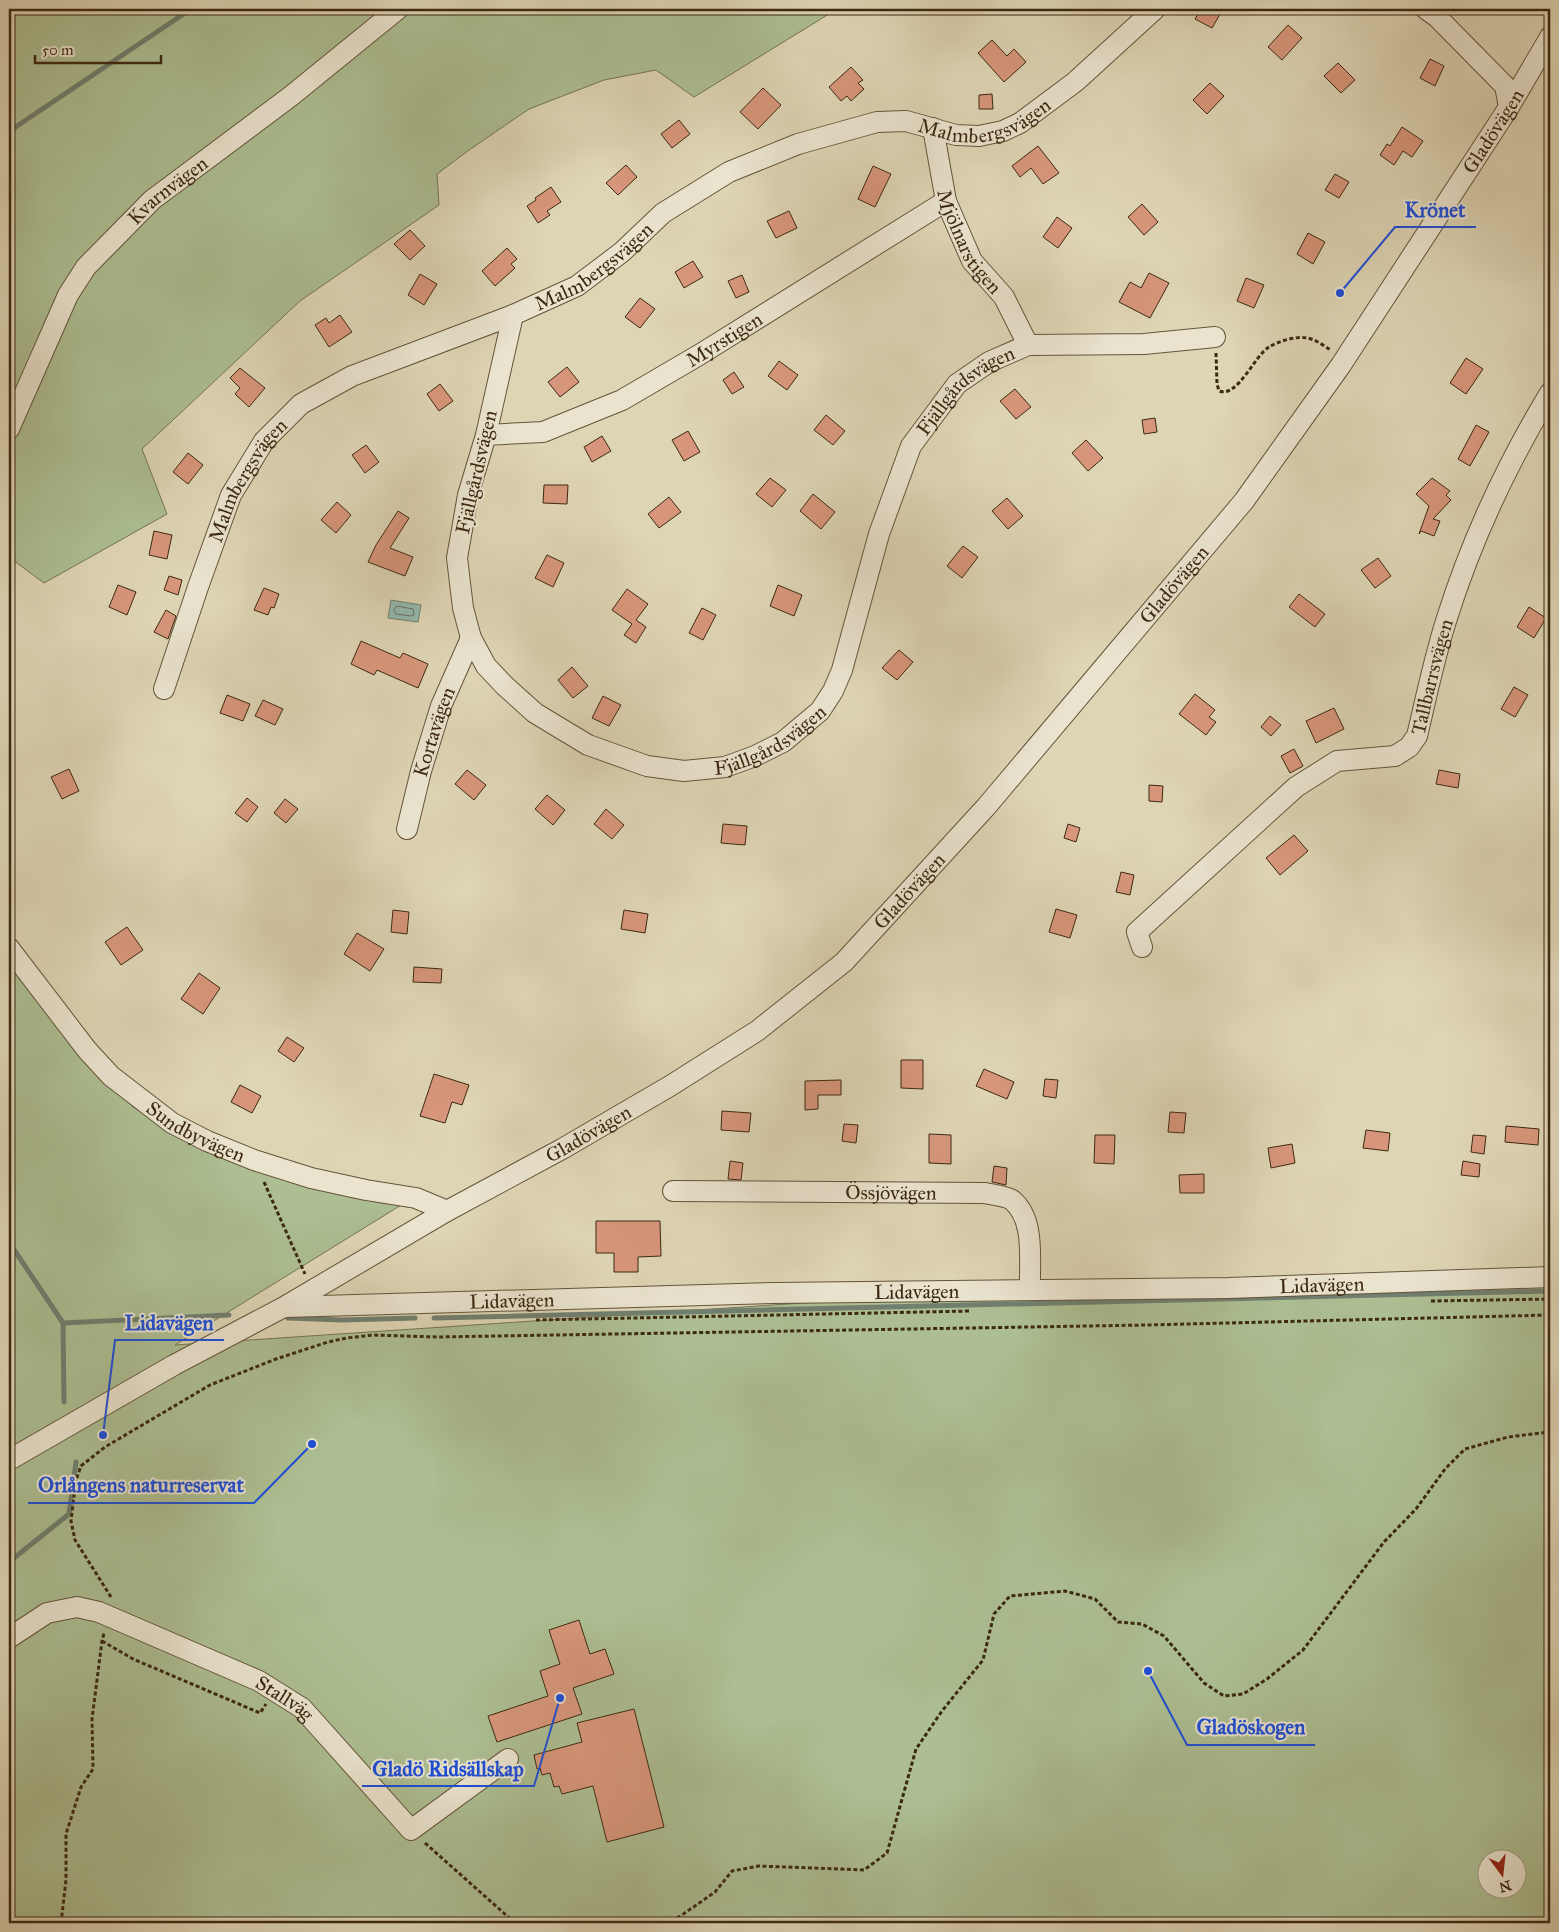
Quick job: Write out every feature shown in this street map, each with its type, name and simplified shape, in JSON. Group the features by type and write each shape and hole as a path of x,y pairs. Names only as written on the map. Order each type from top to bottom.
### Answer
{"street":[{"name":"Kvarnvägen","path":"9,430 68,295 86,267 152,200 291,96 398,9"},
{"name":"Malmbergsvägen","path":"164,689 231,494 264,441 301,404 352,376 513,315 577,286 622,252 663,213 729,172 798,144 877,122 906,121 956,135 978,136 1003,131 1020,123 1075,82 1155,9"},
{"path":"1426,9 1438,17 1505,86 1509,107"},
{"name":"Gladövägen","path":"9,1460 174,1365 284,1306 447,1211 562,1150 670,1086 757,1031 844,962 986,807 1244,501 1342,365 1509,107 1550,37"},
{"name":"Mjölnarstigen","path":"933,128 946,202 972,261 1004,297 1028,345"},
{"name":"Myrstigen","path":"486,435 543,432 622,400 699,355 946,202"},
{"name":"Fjällgårdsvägen","path":"513,315 486,435 468,495 457,558 463,608 471,638 486,666 535,713 588,746 647,766 684,771 725,766 754,756 783,742 820,711 833,691 842,670 879,534 910,446 957,384 989,362 1028,345 1144,344 1215,338"},
{"name":"Tallbarrsvägen","path":"1142,948 1137,932 1296,787 1337,761 1394,756 1409,747 1417,736 1446,620 1478,533 1522,441 1550,393"},
{"name":"Kortavägen","path":"407,829 421,771 441,706 471,638"},
{"name":"Sundbyvägen","path":"9,948 88,1050 111,1076 172,1123 254,1160 311,1178 416,1198 447,1211"},
{"name":"Össjövägen","path":"673,1191 985,1193 1010,1199 1023,1213 1029,1231 1030,1290"},
{"name":"Lidavägen","path":"284,1306 774,1293 1228,1288 1550,1277"},
{"name":"Stallväg","path":"9,1638 47,1613 77,1607 99,1612 259,1682 302,1708 411,1830"},
{"path":"411,1830 508,1759"}],"path":[{"path":"1215,338 1216,384 1219,391 1224,393 1233,390 1268,348 1283,341 1309,338 1333,351 1330,356"},
{"path":"254,1160 306,1277"},
{"path":"110,1617 114,1602 75,1540 71,1521 76,1480 81,1466 105,1447 210,1385 328,1342 373,1335 437,1337 1550,1316"},
{"path":"665,1923 679,1917 715,1892 732,1871 759,1866 864,1870 887,1853 916,1749 942,1710 983,1660 994,1614 1010,1596 1064,1591 1095,1599 1118,1622 1142,1624 1164,1636 1204,1683 1224,1696 1243,1694 1267,1679 1302,1650 1384,1542 1416,1508 1445,1469 1465,1449 1508,1437 1550,1432"},
{"path":"61,1923 66,1880 66,1834 81,1786 92,1769 92,1719 102,1641 133,1659 260,1714 275,1691"},
{"path":"411,1830 514,1923"}],"green space":[{"path":"9,9 837,9 694,97 656,70 604,80 529,109 469,150 437,174 439,205 300,301 142,449 167,514 44,583 9,557"},
{"path":"9,963 68,1041 133,1107 178,1135 406,1202 175,1345 832,1301 1550,1285 1550,1923 9,1923"}],"water":[{"path":"391,600 421,605 418,622 388,618"}],"building":[{"path":"1201,9 1223,9 1212,28 1195,19"},
{"path":"1288,25 1302,38 1282,60 1268,47"},
{"path":"992,40 1007,56 1014,49 1026,62 1004,82 978,53"},
{"path":"1430,59 1444,66 1435,86 1420,78"},
{"path":"1338,63 1355,80 1341,93 1324,76"},
{"path":"851,67 863,80 858,83 864,89 851,101 847,96 841,101 829,87"},
{"path":"1210,83 1224,96 1207,114 1193,100"},
{"path":"763,88 781,105 758,129 740,112"},
{"path":"992,94 993,109 979,109 979,95"},
{"path":"679,120 690,134 672,148 661,134"},
{"path":"1402,127 1423,141 1412,157 1403,151 1394,165 1380,155 1387,144 1390,146"},
{"path":"1038,146 1059,173 1043,184 1031,168 1020,177 1012,166"},
{"path":"626,165 637,177 618,195 606,183"},
{"path":"873,166 891,174 875,207 858,199"},
{"path":"1335,174 1349,182 1339,198 1325,190"},
{"path":"551,187 561,202 547,211 550,215 538,223 527,206"},
{"path":"1142,204 1158,222 1144,235 1128,217"},
{"path":"789,211 797,228 776,238 767,221"},
{"path":"1057,217 1072,228 1058,248 1043,237"},
{"path":"410,230 425,246 410,260 394,244"},
{"path":"1308,233 1325,242 1313,264 1297,254"},
{"path":"507,248 517,259 511,264 515,268 495,286 482,271"},
{"path":"693,261 703,277 684,288 675,272"},
{"path":"1149,273 1169,283 1150,318 1119,302 1130,282 1141,288"},
{"path":"420,274 437,284 424,305 408,295"},
{"path":"742,275 749,292 736,298 728,281"},
{"path":"1246,278 1264,285 1254,308 1237,301"},
{"path":"640,298 655,309 640,328 625,317"},
{"path":"340,315 352,332 329,347 315,325 326,318 329,323"},
{"path":"1466,358 1483,369 1466,394 1450,383"},
{"path":"779,361 798,375 787,390 768,376"},
{"path":"567,367 579,382 560,397 548,382"},
{"path":"240,368 265,388 249,407 235,394 240,388 230,378"},
{"path":"734,372 744,387 732,394 723,380"},
{"path":"440,384 453,401 439,411 427,394"},
{"path":"1015,389 1031,407 1016,419 1000,401"},
{"path":"826,415 845,431 833,445 814,430"},
{"path":"1155,418 1157,432 1144,434 1142,420"},
{"path":"1476,425 1489,432 1470,466 1458,459"},
{"path":"688,431 700,452 684,461 672,440"},
{"path":"602,436 611,451 592,462 584,447"},
{"path":"1086,440 1103,458 1088,471 1072,453"},
{"path":"366,445 379,462 365,473 352,455"},
{"path":"188,453 203,465 188,484 173,472"},
{"path":"770,478 786,490 772,507 756,494"},
{"path":"1432,478 1450,491 1446,495 1451,500 1433,519 1440,521 1434,536 1421,531 1419,534 1429,506 1416,494"},
{"path":"544,485 568,485 567,504 543,503"},
{"path":"813,494 835,512 821,529 800,511"},
{"path":"669,497 681,512 659,528 648,514"},
{"path":"1007,498 1023,516 1008,529 992,511"},
{"path":"337,502 351,515 336,533 321,520"},
{"path":"398,511 409,518 390,548 413,557 405,576 368,562 376,545"},
{"path":"154,531 172,535 167,559 149,555"},
{"path":"963,546 978,557 962,578 947,566"},
{"path":"547,555 564,563 553,587 535,578"},
{"path":"1378,558 1391,576 1375,588 1361,570"},
{"path":"169,576 182,580 178,595 164,590"},
{"path":"118,585 136,592 127,615 109,607"},
{"path":"778,585 802,595 794,616 770,606"},
{"path":"264,588 279,594 274,608 271,607 268,615 254,610"},
{"path":"627,589 648,604 636,620 646,627 636,643 624,635 632,624 612,610"},
{"path":"1299,594 1325,614 1315,627 1289,607"},
{"path":"1529,607 1546,618 1534,638 1517,627"},
{"path":"702,608 716,615 703,640 689,633"},
{"path":"166,610 176,616 168,639 154,632"},
{"path":"361,641 400,658 403,653 428,664 418,688 377,670 374,675 351,664"},
{"path":"899,650 913,662 897,680 882,668"},
{"path":"572,667 588,686 573,698 558,680"},
{"path":"1514,687 1528,695 1515,717 1501,709"},
{"path":"1195,694 1215,710 1209,717 1216,722 1206,735 1179,714"},
{"path":"227,695 250,704 243,721 220,713"},
{"path":"603,696 621,705 609,726 592,718"},
{"path":"263,700 283,709 275,725 255,716"},
{"path":"1334,708 1344,729 1316,743 1306,721"},
{"path":"1270,716 1281,725 1271,736 1261,727"},
{"path":"1294,749 1303,766 1290,773 1281,756"},
{"path":"69,769 79,791 62,799 51,777"},
{"path":"467,770 486,785 474,800 455,784"},
{"path":"1439,770 1460,774 1458,788 1436,784"},
{"path":"1149,785 1163,786 1162,802 1149,801"},
{"path":"547,795 565,810 553,825 535,809"},
{"path":"247,798 258,807 247,822 235,813"},
{"path":"285,799 298,809 286,823 274,813"},
{"path":"606,809 624,825 612,839 594,824"},
{"path":"723,824 747,826 745,845 721,843"},
{"path":"1068,824 1080,828 1076,842 1064,838"},
{"path":"1294,835 1308,851 1280,875 1266,858"},
{"path":"1121,872 1134,875 1130,895 1116,892"},
{"path":"1056,909 1077,915 1070,938 1049,932"},
{"path":"393,910 409,912 407,934 391,932"},
{"path":"624,910 648,914 645,933 621,929"},
{"path":"127,927 143,950 121,965 105,942"},
{"path":"357,933 384,949 370,971 344,954"},
{"path":"414,967 442,969 441,983 413,982"},
{"path":"199,973 220,988 203,1014 181,999"},
{"path":"287,1037 304,1048 294,1062 278,1051"},
{"path":"901,1060 923,1060 923,1089 901,1088"},
{"path":"984,1069 1014,1082 1007,1099 976,1086"},
{"path":"434,1074 469,1085 462,1105 452,1102 445,1123 420,1116"},
{"path":"1045,1079 1058,1080 1056,1098 1043,1096"},
{"path":"841,1080 841,1095 818,1095 818,1109 805,1110 805,1081"},
{"path":"240,1085 261,1096 252,1113 231,1102"},
{"path":"722,1111 751,1113 749,1132 721,1130"},
{"path":"1170,1112 1186,1113 1184,1133 1168,1132"},
{"path":"844,1124 858,1125 856,1143 842,1141"},
{"path":"1506,1126 1539,1129 1538,1145 1505,1142"},
{"path":"1366,1130 1390,1133 1388,1151 1363,1148"},
{"path":"929,1134 951,1135 951,1164 929,1163"},
{"path":"1095,1135 1115,1135 1114,1164 1094,1163"},
{"path":"1473,1135 1486,1136 1484,1154 1471,1152"},
{"path":"1292,1144 1295,1163 1271,1168 1268,1148"},
{"path":"730,1161 743,1163 741,1180 728,1179"},
{"path":"1463,1161 1480,1164 1479,1177 1461,1175"},
{"path":"994,1166 1007,1168 1006,1185 992,1182"},
{"path":"1204,1174 1204,1193 1180,1193 1179,1175"},
{"path":"596,1221 660,1221 661,1256 638,1257 638,1272 614,1272 614,1253 596,1253"},
{"path":"579,1620 590,1654 605,1649 614,1674 573,1688 582,1714 497,1742 488,1716 548,1696 540,1671 560,1664 549,1630"},
{"path":"634,1709 664,1827 607,1842 593,1786 562,1794 559,1786 554,1787 550,1773 542,1775 540,1768 537,1769 534,1755 582,1742 577,1723"}],"waterway":[{"path":"9,133 191,9"},
{"path":"9,1242 63,1323 229,1315"},
{"path":"434,1318 1550,1291"},
{"path":"288,1318 342,1320 415,1318"},
{"path":"63,1323 64,1402"},
{"path":"9,1562 69,1514 76,1462"}],"place":[{"name":"Krönet","path":"1340,293"},
{"name":"Lidavägen","path":"103,1435"},
{"name":"Orlångens naturreservat","path":"312,1444"},
{"name":"Gladöskogen","path":"1148,1671"},
{"name":"Gladö Ridsällskap","path":"560,1698"}]}
